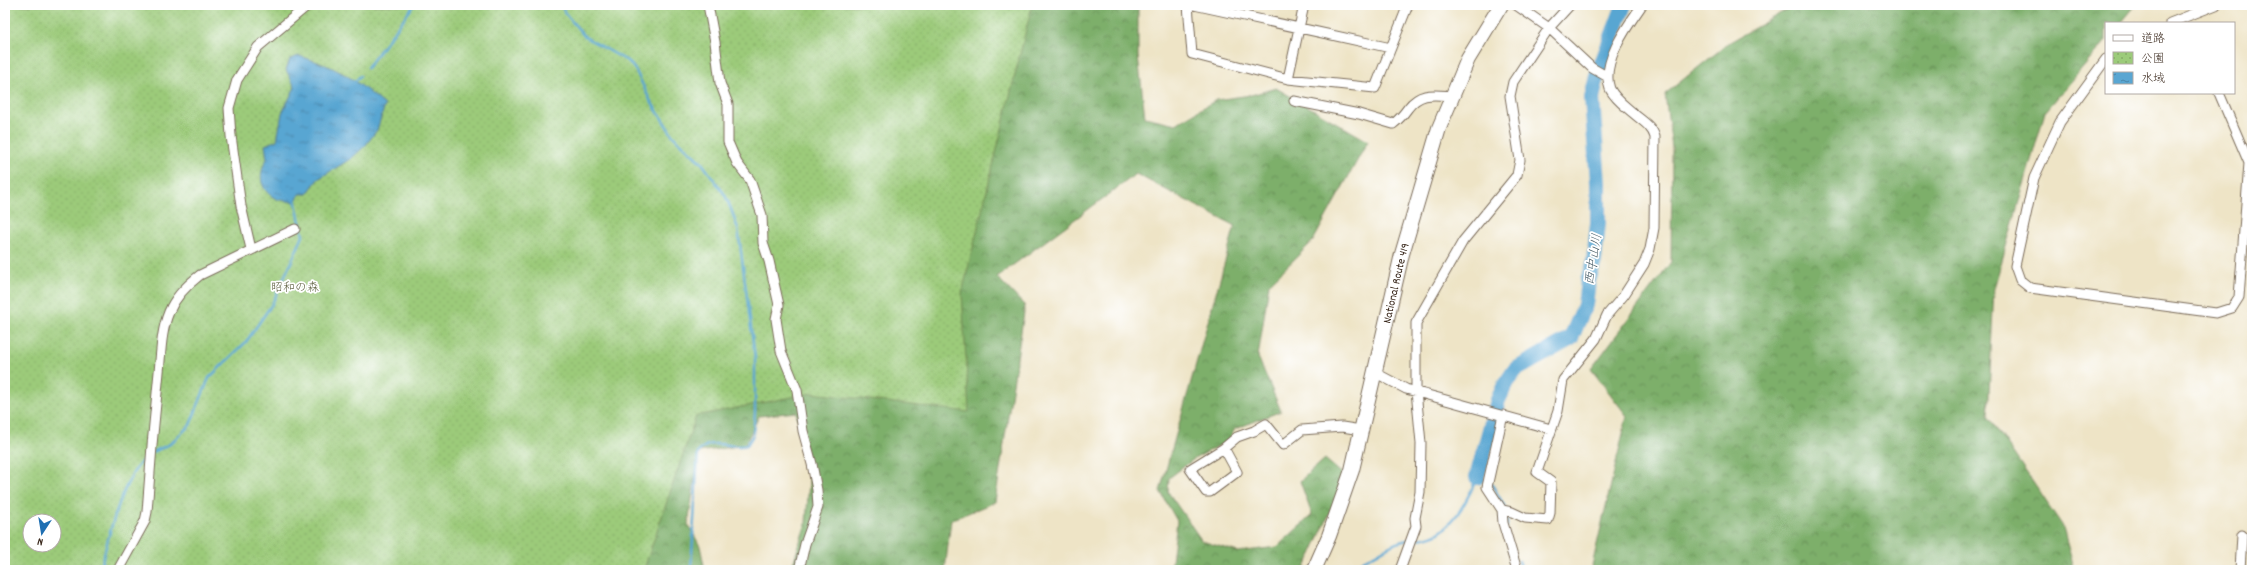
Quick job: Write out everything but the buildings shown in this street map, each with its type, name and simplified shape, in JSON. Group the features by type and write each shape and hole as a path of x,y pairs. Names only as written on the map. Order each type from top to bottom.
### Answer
{"highway":[{"name":"National Route 419","path":"1316,569 1352,470 1413,211 1439,128 1454,96 1468,59 1501,5"}],"street":[{"path":"251,250 240,198 231,136 229,108 237,80 258,47 308,5"},
{"path":"708,5 715,42 720,83 728,104 728,142 738,163 750,180 762,216 763,243 769,261 779,304 776,319 781,351 797,390 803,431 817,490 818,507 805,544 799,570"},
{"path":"1188,5 1192,54 1288,78 1375,88 1408,5"},
{"path":"1194,5 1391,48"},
{"path":"1288,78 1304,5"},
{"path":"1516,5 1549,28 1592,68 1606,76"},
{"path":"1400,570 1416,526 1414,518 1420,492 1421,443 1416,391 1416,323 1463,241 1517,175 1520,160 1510,96 1513,82 1549,28 1570,5"},
{"path":"1502,510 1512,512 1525,518 1548,520 1550,513 1551,482 1537,472 1558,411 1564,380 1596,339 1607,314 1624,295 1644,264 1650,249 1654,228 1655,138 1653,129 1619,102 1610,89 1606,76 1617,44 1642,5"},
{"path":"2182,21 2216,5"},
{"path":"2105,60 2060,122 2034,178 2015,266 2020,280 2030,288 2216,313 2232,308 2239,297 2249,163 2219,94"},
{"path":"1294,101 1359,114 1393,124 1401,119 1417,98 1423,95 1454,96"},
{"path":"118,570 145,521 151,448 164,330 169,311 189,283 200,275 295,229"},
{"path":"1374,372 1406,389 1551,429"},
{"path":"1502,415 1487,487 1502,510 1503,523 1517,570"},
{"path":"1224,448 1237,472 1210,492 1206,492 1190,469 1224,448 1237,437 1254,431 1266,424 1283,445 1302,430 1342,427 1361,430"},
{"path":"2240,570 2242,535"}],"green space":[{"name":"昭和の森","path":"5,5 1138,5 1138,56 1145,117 1176,124 1216,100 1251,95 1276,88 1368,141 1313,241 1269,284 1258,357 1281,411 1235,429 1228,441 1194,459 1169,478 1168,492 1202,541 1238,552 1277,547 1312,515 1300,481 1325,459 1346,477 1304,570 1171,570 1177,521 1160,491 1235,226 1136,174 997,277 1025,306 995,502 951,520 945,570 791,570 806,523 810,468 796,412 759,416 745,445 699,452 688,524 700,546 705,570 104,570 62,529 62,513 30,513"},
{"name":"昭和の森","path":"5,5 1032,5 962,293 969,412 812,393 696,416 645,566 646,570 5,570"},
{"path":"1795,5 2136,5 2122,22 2105,22 2105,42 2045,112 1994,288 1988,416 2062,525 2075,570 1591,570 1627,416 1591,369 1671,262 1672,148 1665,94 1730,42"}],"water":[{"path":"299,56 313,60 345,75 385,105 377,130 366,145 352,158 318,179 307,194 300,194 295,202 278,199 268,193 262,184 261,174 267,159 265,145 277,140 282,113 295,87 286,70 290,59"}],"waterway":[{"path":"367,68 414,5"},
{"path":"561,5 565,13 585,37 629,62 636,71 650,100 673,136 702,163 725,195 738,229 755,358 755,412 753,435 747,445 708,445 698,453 691,570"},
{"name":"西中山川","path":"1477,477 1498,400 1505,385 1515,370 1571,338 1585,305 1588,281 1594,261 1598,223 1598,183 1592,98 1597,76 1624,5"},
{"path":"354,83 360,76"},
{"path":"153,452 170,444 190,425 209,378 246,342 272,304 303,236 295,199"},
{"path":"97,570 101,566 113,522 124,490 140,464 149,455"},
{"path":"1413,540 1429,537 1443,530 1454,519 1463,505 1477,477 1491,483 1505,507"},
{"path":"1507,513 1507,526"},
{"path":"1348,570 1351,565 1365,560 1393,545 1408,540"},
{"path":"1519,561 1522,570"}]}
